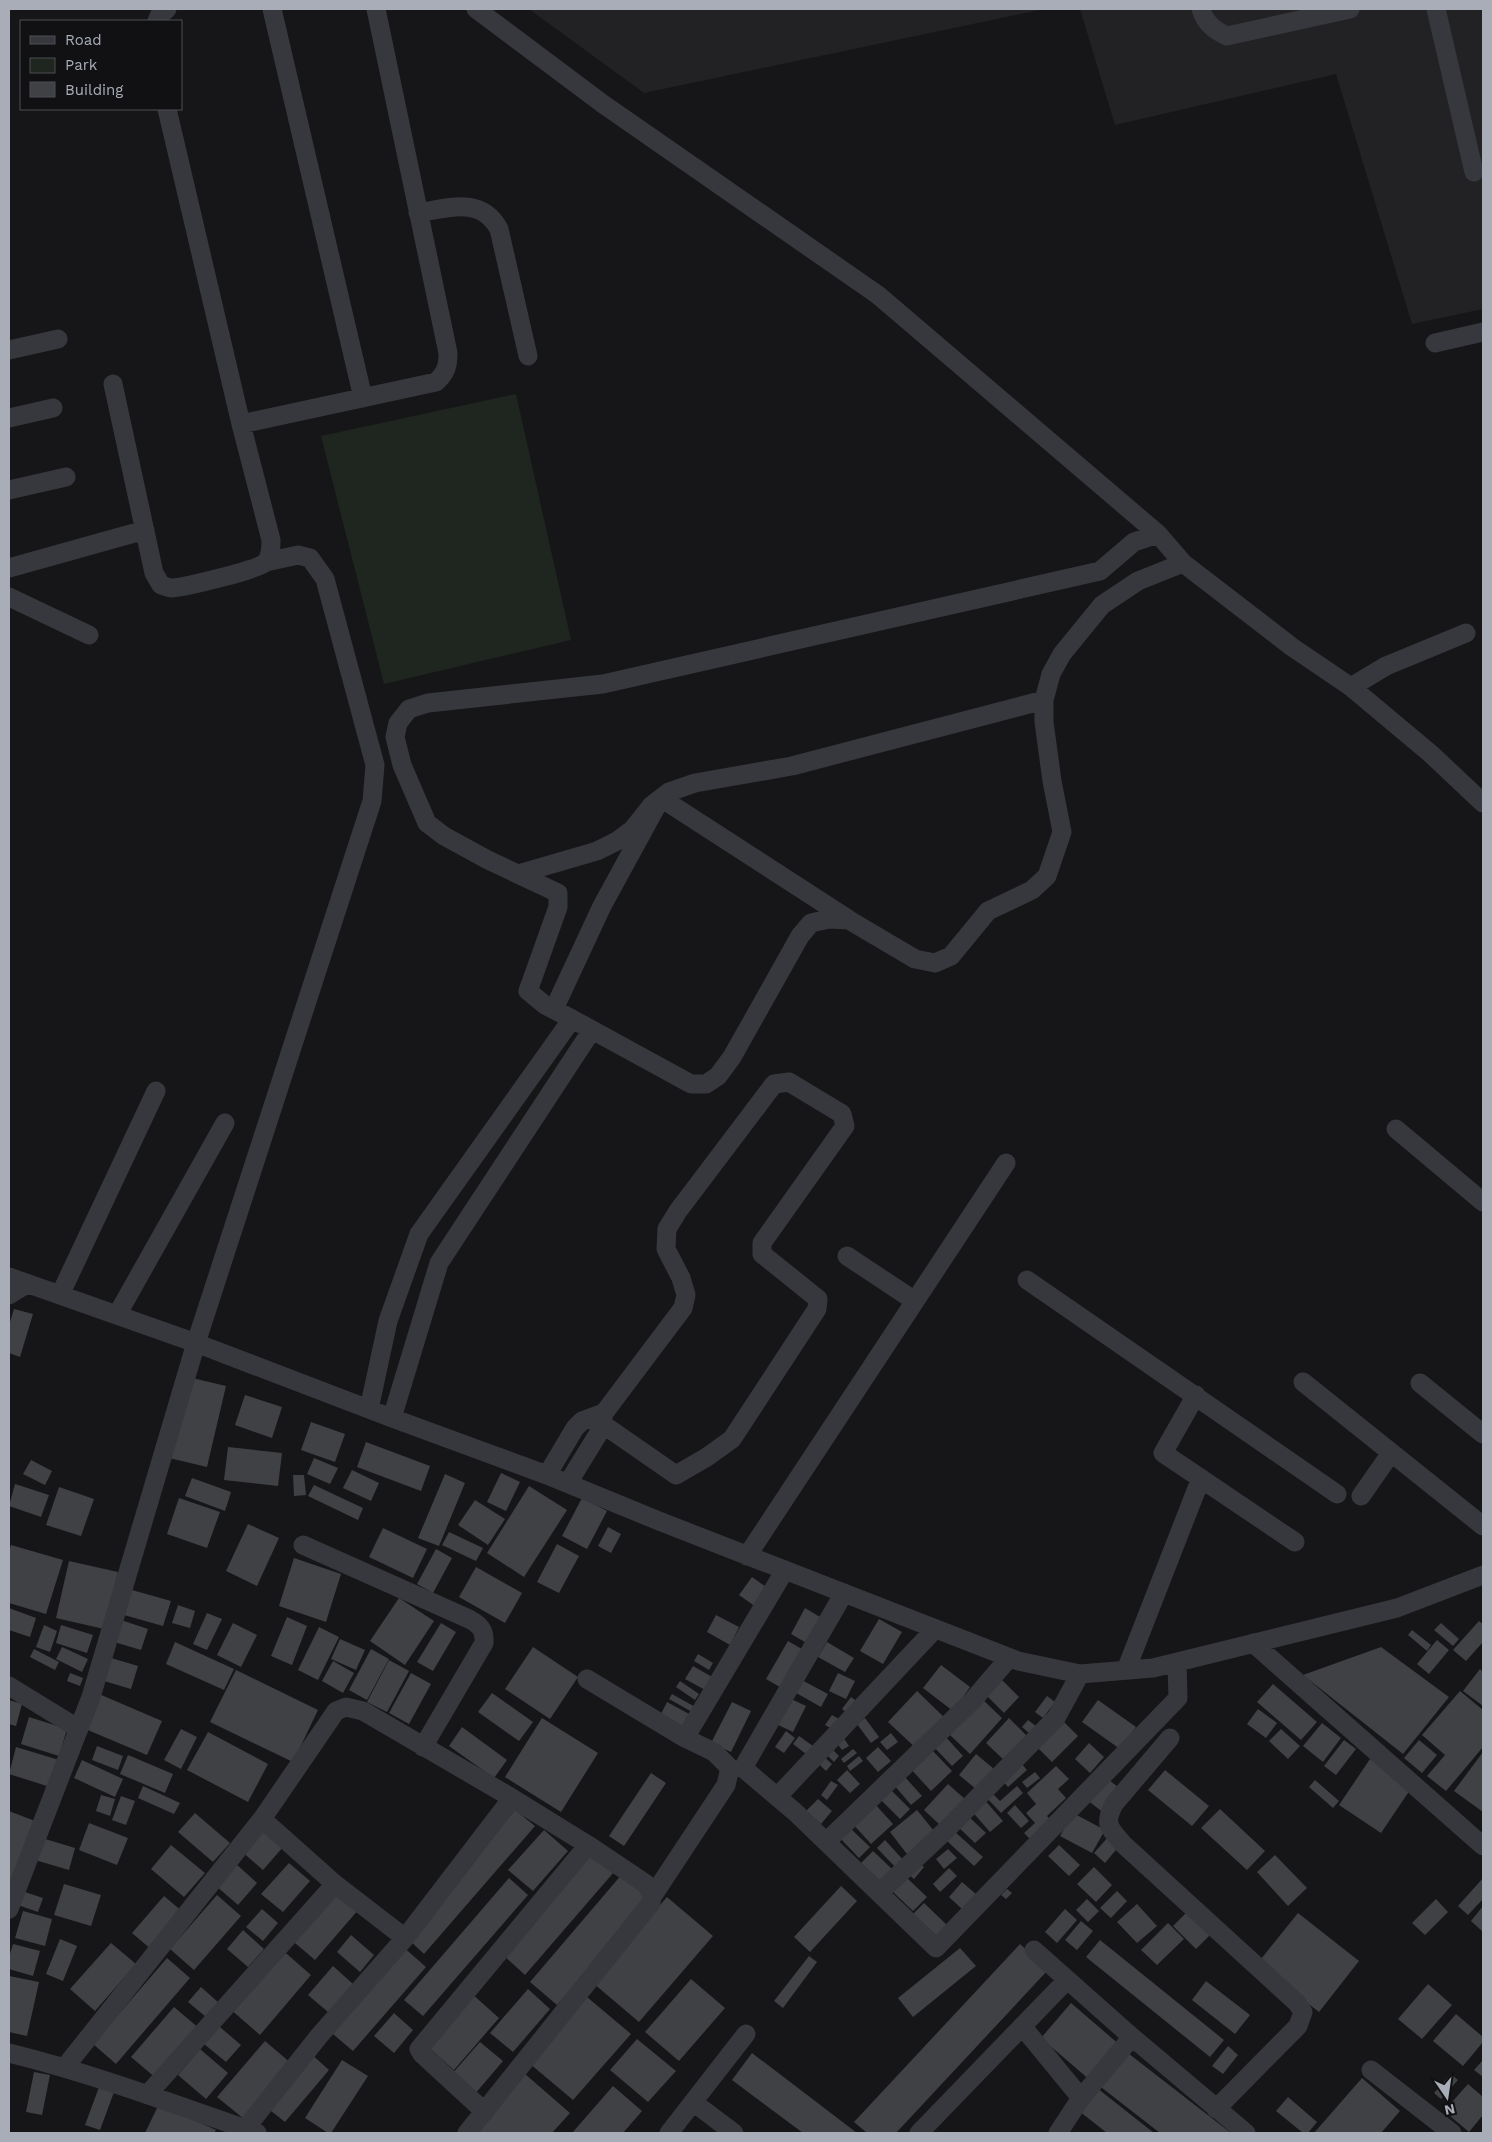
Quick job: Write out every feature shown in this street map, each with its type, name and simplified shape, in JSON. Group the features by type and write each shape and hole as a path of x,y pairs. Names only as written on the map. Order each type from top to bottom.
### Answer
{"street":[{"path":"157,20 159,16 168,9"},
{"path":"272,9 362,398"},
{"path":"241,424 436,382 444,376 448,365 448,353 376,9"},
{"path":"476,9 603,104 878,296 1158,534 1183,563 1292,646 1351,687 1430,754 1483,803"},
{"path":"1201,9 1203,16 1213,30 1227,36 1350,9"},
{"path":"1436,9 1474,172"},
{"path":"168,110 241,424 271,540 271,550 266,562"},
{"path":"418,213 457,206 471,207 493,218 499,229 528,356"},
{"path":"1435,343 1483,332"},
{"path":"9,350 58,339"},
{"path":"9,1909 91,1696 196,1342 372,801 375,765 325,580 310,558 298,554 266,562 255,569 230,575 172,588 161,585 154,574 113,384"},
{"path":"9,418 53,408"},
{"path":"9,490 66,478"},
{"path":"9,568 145,530"},
{"path":"849,920 829,919 811,923 800,936 732,1057 718,1076 706,1084 691,1084 554,1009 528,992 558,907 558,893 444,836 428,823 402,765 395,737 398,723 409,709 428,703 604,684 1100,571 1134,542 1158,534"},
{"path":"661,798 849,920 915,959 935,963 951,956 988,911 1032,890 1047,876 1062,832 1052,781 1044,722 1044,700 1051,674 1062,654 1102,605 1138,581 1183,563"},
{"path":"9,597 89,635"},
{"path":"1351,687 1386,666 1466,633"},
{"path":"518,874 597,852 617,841 632,829 652,805 669,792 694,783 792,766 1044,700"},
{"path":"554,1009 602,906 661,798"},
{"path":"369,1409 388,1321 420,1234 572,1019"},
{"path":"392,1418 440,1263 592,1030"},
{"path":"547,1474 575,1428 582,1422 603,1418 676,1475 707,1457 732,1439 817,1309 818,1300 762,1254 762,1243 845,1126 842,1114 789,1082 774,1084 678,1211 667,1229 666,1249 681,1278 686,1295 683,1308 603,1418 600,1431 568,1484"},
{"path":"60,1295 156,1090"},
{"path":"117,1315 225,1123"},
{"path":"496,1126 518,1142"},
{"path":"1396,1130 1483,1202"},
{"path":"748,1556 1006,1163"},
{"path":"414,1249 440,1263"},
{"path":"847,1256 915,1301"},
{"path":"9,1277 196,1342 392,1418 547,1474 748,1556 1009,1658 1080,1674 1153,1668 1397,1608 1483,1575"},
{"path":"1027,1280 1337,1494"},
{"path":"9,1295 27,1284"},
{"path":"382,1351 410,1357"},
{"path":"1303,1382 1483,1526"},
{"path":"1420,1382 1483,1434"},
{"path":"1196,1396 1163,1453 1295,1542"},
{"path":"1361,1496 1391,1453"},
{"path":"1126,1670 1201,1478"},
{"path":"303,1546 470,1619 479,1624 485,1633 484,1643 423,1746"},
{"path":"685,1738 785,1570"},
{"path":"844,1593 742,1768 826,1842 936,1948 1178,1698 1177,1662"},
{"path":"777,1797 935,1629"},
{"path":"1253,1643 1483,1846"},
{"path":"826,1842 973,1700 1009,1658"},
{"path":"879,1893 943,1833 1056,1718 1080,1674"},
{"path":"467,2133 651,1903 652,1897 726,1785 730,1768 714,1752 685,1738 587,1679"},
{"path":"9,1686 79,1729"},
{"path":"64,2066 262,1819 336,1711 346,1707 363,1711 588,1845 646,1884 652,1897"},
{"path":"1170,1738 1114,1804 1107,1822 1124,1844 1297,2003 1303,2012 1298,2026 1216,2109"},
{"path":"9,2053 64,2066 251,2131 319,2036 405,1938 512,1798"},
{"path":"262,1819 335,1884 405,1938"},
{"path":"485,2112 422,2054 419,2049 588,1845"},
{"path":"148,2094 335,1884"},
{"path":"1034,1950 1132,2037 1246,2133"},
{"path":"930,2130 1022,2026 1067,1980"},
{"path":"1022,2026 1080,2098"},
{"path":"669,2133 746,2034"},
{"path":"1058,2133 1080,2098 1132,2037"},
{"path":"1371,2070 1452,2133"},
{"path":"693,2102 734,2133"}],"shaded area":[{"path":"529,9 1044,9 644,93"},
{"path":"1080,9 1483,9 1483,309 1412,324 1336,74 1115,125"}],"green space":[{"path":"516,394 571,640 384,684 321,436"}],"building":[{"path":"14,1309 33,1314 20,1357 9,1353 9,1325"},
{"path":"188,1377 226,1386 207,1467 169,1458"},
{"path":"245,1395 282,1407 272,1438 235,1425"},
{"path":"311,1422 345,1434 335,1462 301,1450"},
{"path":"366,1442 430,1466 421,1491 357,1467"},
{"path":"228,1447 282,1453 278,1486 224,1480"},
{"path":"314,1458 338,1468 330,1484 307,1474"},
{"path":"31,1460 52,1471 45,1485 23,1474"},
{"path":"352,1470 379,1483 371,1501 343,1488"},
{"path":"501,1473 520,1482 506,1511 487,1502"},
{"path":"445,1474 465,1483 439,1546 418,1538"},
{"path":"293,1475 304,1475 306,1495 294,1496"},
{"path":"192,1478 231,1492 225,1511 185,1496"},
{"path":"15,1484 49,1495 41,1517 9,1506"},
{"path":"314,1485 363,1508 358,1520 308,1496"},
{"path":"529,1486 567,1510 524,1577 487,1553"},
{"path":"59,1487 94,1499 81,1536 46,1525"},
{"path":"179,1498 220,1512 207,1548 167,1534"},
{"path":"582,1498 607,1511 587,1549 562,1536"},
{"path":"475,1500 505,1519 488,1545 458,1525"},
{"path":"248,1524 279,1538 257,1586 226,1571"},
{"path":"608,1527 621,1534 611,1553 598,1546"},
{"path":"383,1528 427,1549 413,1578 369,1557"},
{"path":"449,1532 483,1548 476,1561 442,1545"},
{"path":"557,1544 579,1556 559,1593 537,1582"},
{"path":"11,1545 63,1560 46,1614 9,1603 9,1551"},
{"path":"436,1549 452,1558 433,1593 417,1584"},
{"path":"294,1558 341,1574 326,1622 279,1606"},
{"path":"69,1561 118,1572 104,1629 56,1618"},
{"path":"476,1567 522,1593 505,1623 459,1597"},
{"path":"752,1577 769,1589 756,1607 739,1595"},
{"path":"132,1590 171,1601 163,1626 124,1615"},
{"path":"399,1598 434,1621 405,1665 370,1641"},
{"path":"178,1605 195,1611 190,1628 172,1623"},
{"path":"9,1608 36,1618 30,1637 9,1630"},
{"path":"805,1608 825,1620 810,1645 791,1634"},
{"path":"207,1613 222,1619 207,1650 193,1644"},
{"path":"716,1615 739,1627 730,1645 707,1632"},
{"path":"287,1617 307,1626 292,1665 271,1656"},
{"path":"879,1619 902,1632 883,1664 860,1651"},
{"path":"121,1620 148,1629 141,1650 114,1642"},
{"path":"1479,1621 1483,1624 1483,1642 1466,1661 1453,1650"},
{"path":"233,1623 257,1635 241,1667 217,1655"},
{"path":"441,1623 456,1632 433,1671 417,1662"},
{"path":"1441,1623 1459,1639 1453,1646 1434,1630"},
{"path":"44,1625 57,1631 50,1652 36,1647"},
{"path":"61,1625 93,1635 87,1653 56,1643"},
{"path":"319,1627 339,1637 318,1680 298,1670"},
{"path":"1412,1630 1431,1645 1427,1651 1408,1635"},
{"path":"340,1639 365,1650 356,1670 331,1659"},
{"path":"1437,1640 1449,1650 1429,1674 1417,1664"},
{"path":"788,1641 807,1652 785,1690 766,1679"},
{"path":"175,1642 234,1669 224,1690 166,1664"},
{"path":"827,1642 854,1658 845,1672 818,1657"},
{"path":"62,1647 88,1659 82,1672 56,1659"},
{"path":"533,1647 578,1677 550,1719 505,1689"},
{"path":"1381,1647 1449,1697 1403,1754 1303,1675"},
{"path":"34,1649 59,1662 55,1670 30,1657"},
{"path":"371,1649 389,1659 367,1700 349,1690"},
{"path":"698,1654 713,1663 709,1670 694,1661"},
{"path":"111,1658 138,1666 131,1689 104,1681"},
{"path":"389,1660 409,1671 387,1712 367,1702"},
{"path":"333,1661 354,1673 343,1693 322,1681"},
{"path":"941,1665 970,1687 953,1711 923,1688"},
{"path":"693,1666 714,1678 707,1691 685,1679"},
{"path":"1480,1669 1483,1672 1483,1706 1463,1691"},
{"path":"236,1670 318,1710 293,1762 210,1722"},
{"path":"70,1673 83,1678 80,1686 67,1681"},
{"path":"411,1673 431,1684 409,1724 389,1713"},
{"path":"838,1673 855,1681 846,1699 829,1691"},
{"path":"998,1676 1019,1697 1004,1713 983,1692"},
{"path":"798,1678 828,1694 821,1707 791,1690"},
{"path":"680,1681 699,1694 695,1700 676,1687"},
{"path":"1273,1684 1317,1722 1301,1740 1257,1702"},
{"path":"917,1691 948,1721 919,1751 888,1722"},
{"path":"1460,1691 1483,1710 1483,1747 1446,1791 1427,1776 1445,1755 1422,1735"},
{"path":"492,1693 533,1722 519,1741 478,1712"},
{"path":"99,1694 162,1721 147,1755 83,1728"},
{"path":"672,1694 697,1708 694,1713 669,1699"},
{"path":"1047,1696 1055,1702 1043,1718 1035,1712"},
{"path":"787,1697 806,1706 793,1732 774,1723"},
{"path":"851,1697 859,1703 849,1715 842,1709"},
{"path":"982,1699 1002,1718 970,1754 950,1735"},
{"path":"9,1700 22,1704 16,1726 9,1724"},
{"path":"1098,1700 1136,1727 1120,1749 1082,1722"},
{"path":"667,1702 691,1715 684,1727 661,1714"},
{"path":"732,1702 751,1711 731,1752 711,1743"},
{"path":"1258,1709 1277,1723 1266,1738 1247,1724"},
{"path":"832,1715 842,1721 836,1731 825,1725"},
{"path":"29,1717 67,1729 59,1756 21,1744"},
{"path":"542,1718 598,1753 561,1812 505,1777"},
{"path":"865,1718 879,1737 871,1743 857,1724"},
{"path":"1009,1718 1029,1738 1006,1762 986,1743"},
{"path":"1028,1720 1037,1727 1030,1734 1022,1727"},
{"path":"1062,1720 1078,1736 1052,1762 1036,1746"},
{"path":"1322,1723 1341,1738 1323,1762 1303,1746"},
{"path":"462,1727 507,1760 494,1778 449,1746"},
{"path":"181,1729 197,1737 181,1769 164,1760"},
{"path":"1281,1729 1300,1746 1288,1759 1269,1741"},
{"path":"786,1731 795,1738 784,1753 775,1747"},
{"path":"208,1732 268,1764 248,1802 187,1770"},
{"path":"891,1733 898,1742 887,1750 880,1742"},
{"path":"944,1735 963,1756 952,1766 933,1746"},
{"path":"799,1736 813,1746 806,1754 793,1744"},
{"path":"843,1737 849,1746 842,1750 836,1742"},
{"path":"1344,1740 1356,1749 1336,1775 1324,1766"},
{"path":"1419,1740 1437,1755 1422,1773 1404,1758"},
{"path":"1089,1743 1104,1757 1090,1773 1075,1759"},
{"path":"97,1746 123,1756 118,1770 92,1760"},
{"path":"16,1747 59,1760 50,1787 9,1774"},
{"path":"878,1747 891,1761 878,1772 866,1758"},
{"path":"831,1748 839,1756 834,1762 825,1753"},
{"path":"930,1748 952,1771 931,1791 909,1767"},
{"path":"853,1749 857,1753 844,1763 841,1759"},
{"path":"1483,1752 1483,1812 1454,1791"},
{"path":"976,1754 994,1769 976,1789 959,1775"},
{"path":"128,1755 173,1774 165,1793 120,1774"},
{"path":"823,1756 832,1764 826,1771 817,1762"},
{"path":"859,1756 863,1761 850,1771 847,1766"},
{"path":"1370,1759 1412,1787 1381,1833 1339,1805"},
{"path":"82,1760 123,1779 115,1797 74,1778"},
{"path":"1021,1763 1027,1770 1008,1787 1002,1780"},
{"path":"1056,1766 1069,1779 1058,1789 1066,1798 1047,1816 1054,1824 1034,1843 1024,1833 1035,1823 1026,1813 1036,1804 1027,1793"},
{"path":"847,1770 860,1784 850,1793 837,1780"},
{"path":"1165,1770 1209,1806 1192,1826 1148,1790"},
{"path":"1035,1772 1040,1778 1027,1788 1022,1782"},
{"path":"651,1773 666,1783 624,1846 609,1836"},
{"path":"904,1776 922,1796 911,1805 894,1785"},
{"path":"1105,1777 1122,1790 1104,1813 1087,1800"},
{"path":"1315,1780 1339,1801 1333,1808 1309,1787"},
{"path":"831,1781 838,1785 827,1800 821,1795"},
{"path":"948,1784 966,1800 941,1826 924,1810"},
{"path":"143,1786 180,1803 174,1814 138,1798"},
{"path":"1017,1786 1023,1793 1001,1813 985,1796 990,1791 1000,1801"},
{"path":"889,1788 910,1809 900,1819 879,1798"},
{"path":"101,1795 115,1799 110,1816 96,1811"},
{"path":"121,1796 135,1801 126,1825 112,1820"},
{"path":"982,1797 1003,1821 990,1832 969,1808"},
{"path":"818,1799 832,1811 821,1824 806,1811"},
{"path":"874,1803 893,1824 871,1844 852,1823"},
{"path":"1015,1805 1029,1821 1021,1828 1007,1813"},
{"path":"1220,1809 1265,1851 1247,1870 1201,1828"},
{"path":"515,1810 535,1826 424,1954 407,1938"},
{"path":"917,1810 938,1836 910,1858 890,1832"},
{"path":"9,1811 35,1821 11,1884 9,1884"},
{"path":"195,1813 230,1843 213,1862 178,1832"},
{"path":"965,1813 986,1833 975,1843 955,1824"},
{"path":"1073,1813 1105,1830 1092,1853 1060,1836"},
{"path":"89,1823 128,1838 117,1865 79,1850"},
{"path":"261,1827 284,1846 263,1870 240,1850"},
{"path":"850,1828 870,1847 859,1858 840,1838"},
{"path":"544,1830 568,1851 533,1891 508,1870"},
{"path":"955,1832 983,1857 974,1866 947,1841"},
{"path":"1109,1836 1120,1845 1105,1863 1094,1853"},
{"path":"42,1838 75,1848 69,1870 35,1860"},
{"path":"885,1840 905,1862 897,1869 877,1848"},
{"path":"171,1845 205,1873 184,1897 151,1869"},
{"path":"1059,1845 1080,1865 1069,1876 1048,1856"},
{"path":"948,1849 957,1858 944,1869 936,1859"},
{"path":"873,1851 892,1869 880,1881 861,1863"},
{"path":"592,1852 614,1872 525,1975 503,1955"},
{"path":"1275,1855 1307,1888 1288,1906 1257,1872"},
{"path":"916,1860 924,1867 914,1879 906,1872"},
{"path":"235,1863 257,1883 238,1905 215,1885"},
{"path":"289,1863 310,1881 283,1912 261,1894"},
{"path":"1094,1867 1112,1885 1096,1902 1077,1884"},
{"path":"949,1868 957,1876 940,1892 933,1884"},
{"path":"623,1873 651,1897 557,2005 530,1982"},
{"path":"906,1877 927,1897 913,1911 892,1891"},
{"path":"509,1878 528,1895 423,2016 404,2000"},
{"path":"1483,1878 1483,1899 1468,1915 1458,1906"},
{"path":"962,1882 977,1895 963,1910 949,1897"},
{"path":"64,1884 101,1895 91,1926 54,1915"},
{"path":"841,1886 857,1901 810,1952 794,1937"},
{"path":"333,1887 359,1909 315,1960 289,1938"},
{"path":"1007,1889 1012,1893 1006,1899 1001,1895"},
{"path":"19,1890 43,1898 38,1912 15,1904"},
{"path":"1117,1891 1127,1901 1111,1918 1100,1908"},
{"path":"217,1895 241,1916 194,1970 170,1949"},
{"path":"164,1896 184,1913 152,1950 132,1933"},
{"path":"667,1897 713,1936 639,2022 593,1983"},
{"path":"1087,1899 1099,1911 1088,1922 1076,1910"},
{"path":"1436,1899 1448,1912 1425,1935 1412,1923"},
{"path":"924,1903 947,1925 937,1936 913,1914"},
{"path":"1137,1904 1157,1926 1137,1943 1117,1922"},
{"path":"1483,1906 1483,1932 1471,1921"},
{"path":"262,1909 278,1923 263,1941 246,1927"},
{"path":"1065,1909 1077,1920 1057,1943 1045,1932"},
{"path":"1189,1910 1212,1933 1196,1949 1173,1926"},
{"path":"23,1911 52,1919 45,1946 15,1938"},
{"path":"1298,1913 1359,1961 1319,2012 1257,1964"},
{"path":"1081,1921 1093,1931 1077,1950 1065,1940"},
{"path":"1168,1923 1184,1939 1157,1965 1141,1950"},
{"path":"243,1930 264,1949 248,1967 227,1949"},
{"path":"351,1935 374,1955 360,1972 337,1952"},
{"path":"60,1939 77,1946 63,1981 46,1974"},
{"path":"1100,1940 1224,2040 1210,2057 1086,1957"},
{"path":"111,1943 136,1964 95,2011 70,1989"},
{"path":"13,1944 40,1951 33,1976 9,1969 9,1957"},
{"path":"1020,1944 1048,1970 896,2133 867,2133 854,2122"},
{"path":"401,1945 426,1967 353,2051 327,2029"},
{"path":"280,1948 311,1975 260,2035 229,2008"},
{"path":"960,1948 976,1966 913,2017 898,1998"},
{"path":"809,1956 817,1962 783,2008 774,2001"},
{"path":"167,1958 190,1978 116,2064 93,2044"},
{"path":"333,1966 353,1984 328,2012 308,1995"},
{"path":"9,1976 39,1982 27,2036 9,2032"},
{"path":"691,1979 725,2008 679,2061 645,2032"},
{"path":"1206,1981 1250,2015 1235,2034 1192,2000"},
{"path":"1428,1984 1452,2005 1422,2039 1398,2019"},
{"path":"201,1987 219,2003 206,2017 188,2002"},
{"path":"528,1989 550,2009 513,2052 490,2033"},
{"path":"471,1993 499,2018 454,2070 426,2045"},
{"path":"587,1997 631,2034 573,2100 529,2063"},
{"path":"1071,2003 1121,2046 1091,2081 1041,2038"},
{"path":"174,2007 200,2029 157,2079 131,2057"},
{"path":"394,2013 413,2030 394,2053 374,2036"},
{"path":"1456,2014 1483,2037 1483,2042 1463,2066 1433,2041"},
{"path":"213,2021 241,2045 226,2062 198,2039"},
{"path":"637,2039 676,2071 648,2102 610,2070"},
{"path":"265,2041 292,2064 244,2119 217,2097"},
{"path":"480,2042 503,2061 474,2095 451,2075"},
{"path":"1228,2046 1238,2055 1223,2074 1212,2066"},
{"path":"200,2049 228,2073 206,2099 178,2075"},
{"path":"1124,2050 1231,2133 1160,2133 1097,2084"},
{"path":"310,2053 329,2070 285,2122 266,2107"},
{"path":"752,2053 857,2133 803,2133 732,2080"},
{"path":"342,2060 368,2076 331,2133 328,2133 305,2118"},
{"path":"1483,2060 1483,2077 1474,2070"},
{"path":"34,2072 50,2075 42,2115 26,2112"},
{"path":"525,2074 570,2113 552,2133 473,2133"},
{"path":"1451,2074 1458,2080 1441,2099 1434,2093"},
{"path":"1362,2078 1400,2111 1381,2133 1314,2133"},
{"path":"102,2079 117,2084 100,2130 85,2125"},
{"path":"1468,2084 1483,2097 1483,2115 1469,2132 1444,2111"},
{"path":"613,2086 642,2111 623,2133 572,2133"},
{"path":"1097,2088 1154,2133 1107,2133 1079,2111"},
{"path":"1288,2097 1317,2122 1308,2133 1303,2133 1276,2111"},
{"path":"159,2104 216,2130 214,2133 145,2133"}]}
